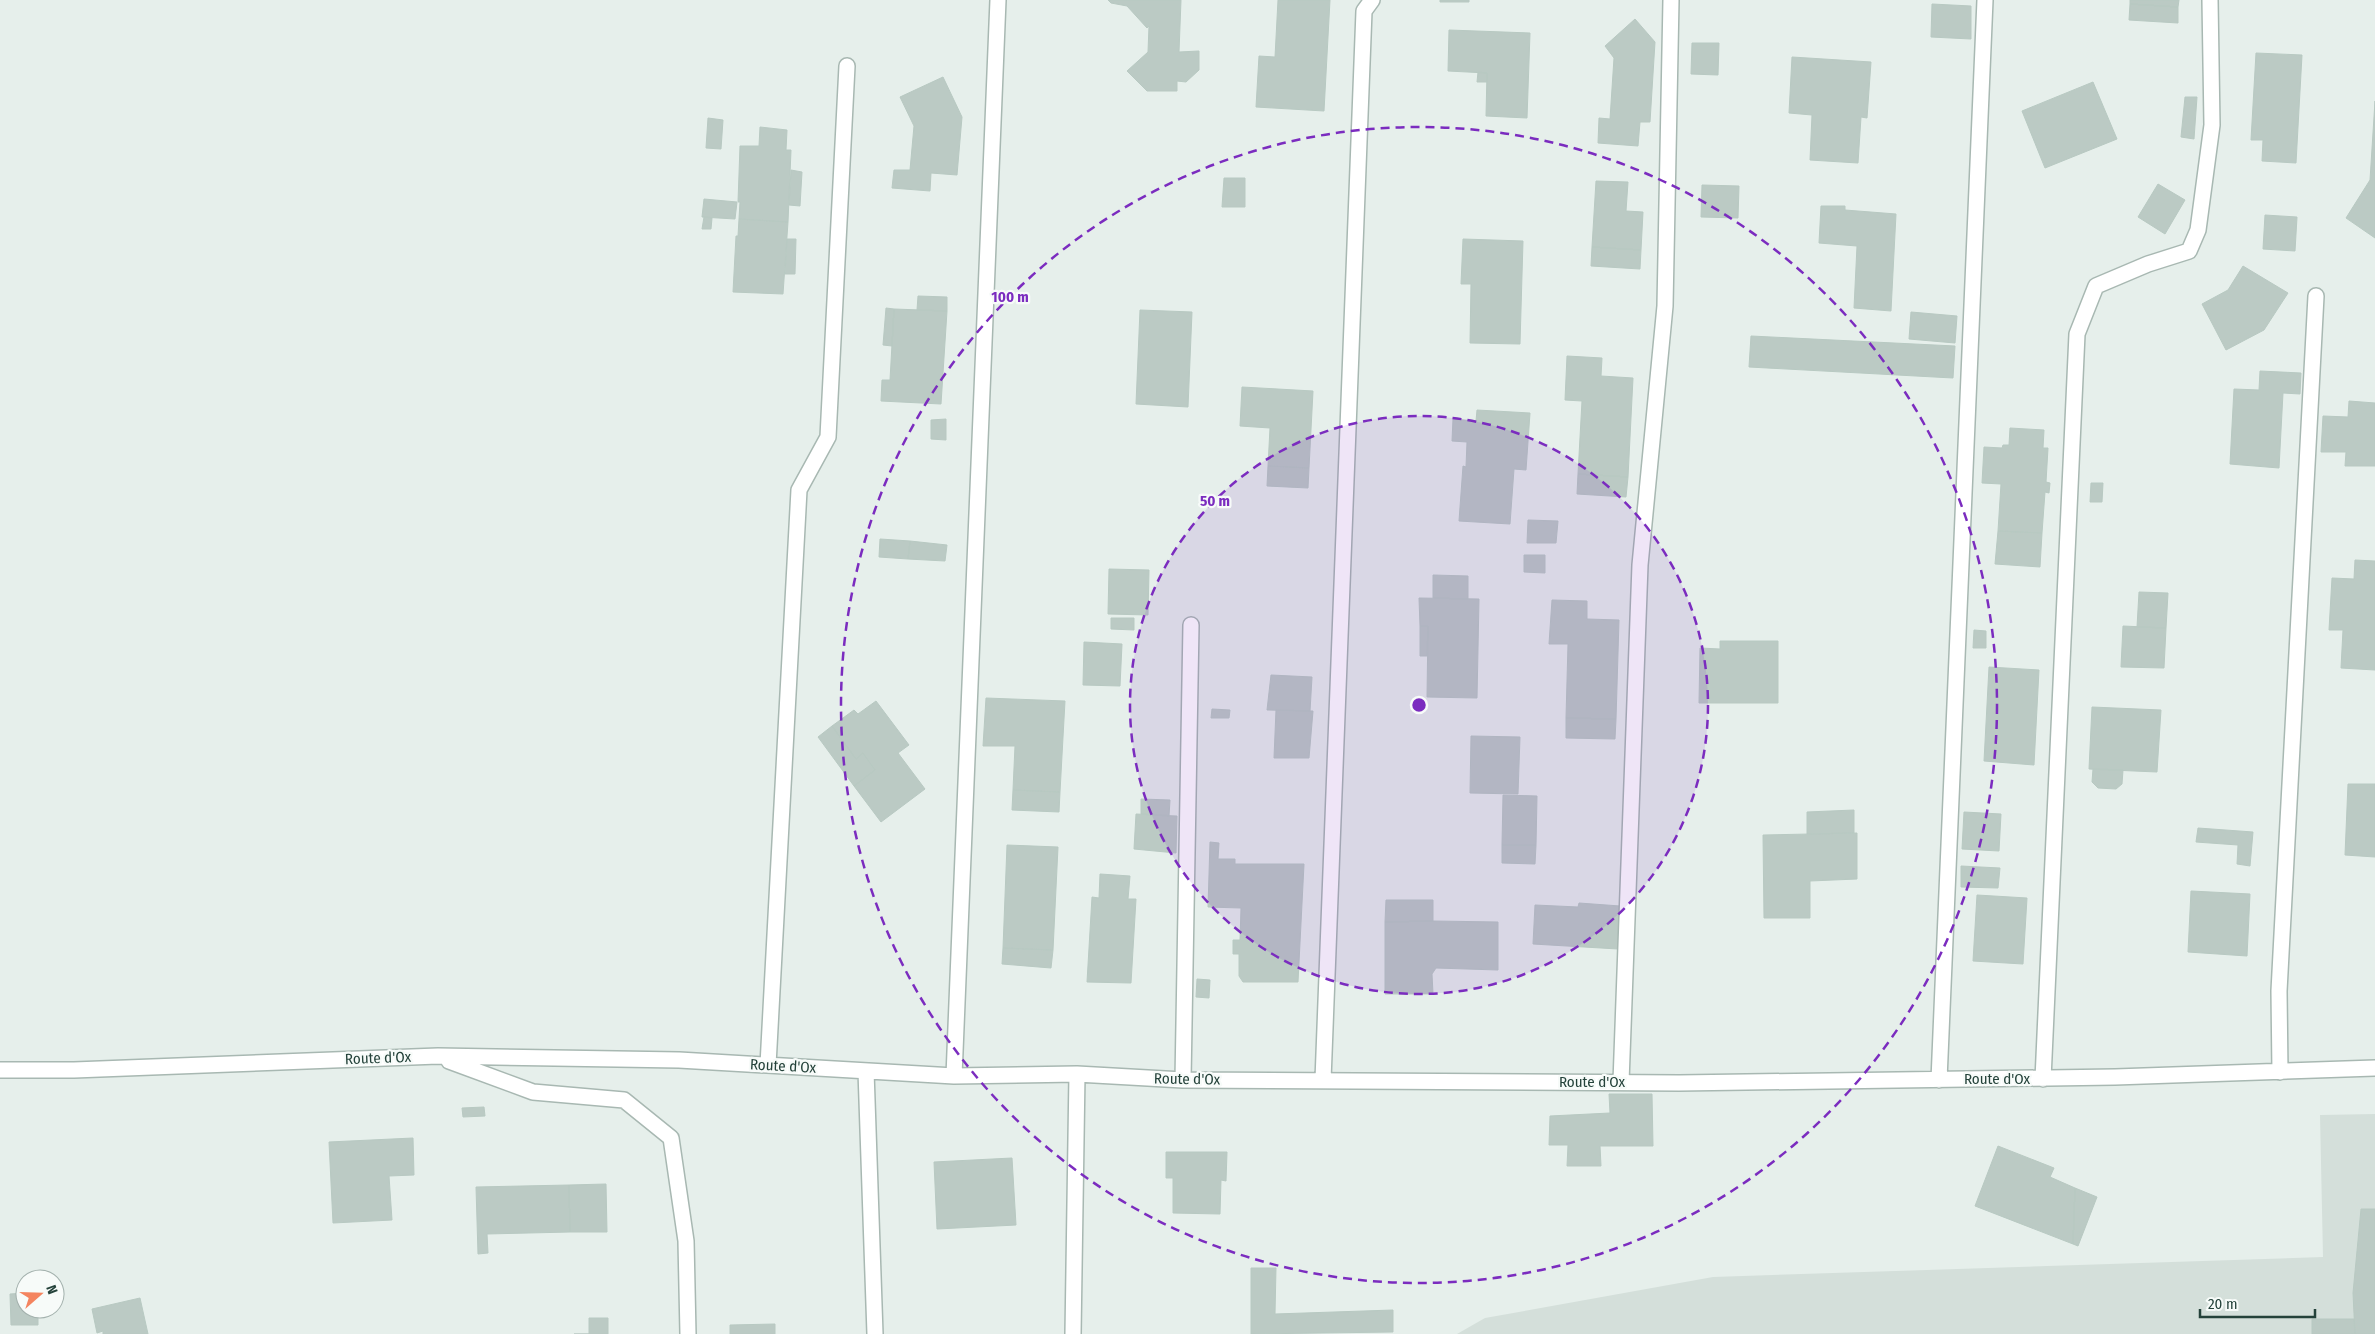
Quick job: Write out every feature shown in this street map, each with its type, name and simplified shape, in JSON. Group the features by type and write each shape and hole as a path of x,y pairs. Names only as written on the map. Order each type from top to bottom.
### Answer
{"street":[{"path":"954,1076 998,0"},
{"path":"1323,1080 1364,11 1372,0"},
{"path":"1621,1082 1640,565 1665,306 1671,0"},
{"path":"1939,1080 1985,0"},
{"path":"2043,1079 2077,334 2096,286 2148,264 2189,251 2198,230 2212,125 2210,0"},
{"path":"768,1065 799,490 828,437 847,66"},
{"path":"2280,1072 2279,991 2316,296"},
{"path":"1183,1080 1191,625"},
{"path":"438,1056 534,1092 624,1100 671,1138 686,1242 688,1334"},
{"name":"Route d'Ox","path":"0,1070 74,1070 438,1056 679,1060 954,1076 1077,1074 1183,1080 1621,1082 2043,1079 2375,1068"},
{"path":"866,1071 875,1334"},
{"path":"1073,1334 1077,1074"}],"shaded area":[{"path":"2375,1114 2375,1334 1457,1334 1485,1318 1713,1277 2323,1257 2320,1115"}],"building":[{"path":"1108,0 1181,0 1179,52 1199,51 1199,70 1186,82 1177,81 1177,91 1147,91 1127,71 1148,52 1149,26 1147,28 1127,6 1111,3"},
{"path":"1278,0 1330,0 1324,111 1256,107 1259,56 1275,57"},
{"path":"1440,0 1469,0 1469,2 1440,2"},
{"path":"2130,0 2179,0 2178,7 2130,4"},
{"path":"1932,4 1971,6 1971,39 1931,37"},
{"path":"2130,4 2178,7 2178,23 2129,20"},
{"path":"1635,19 1655,42 1650,122 1640,122 1638,146 1598,143 1599,118 1610,119 1614,58 1605,46"},
{"path":"1449,30 1530,33 1527,118 1486,116 1487,73 1448,71"},
{"path":"1692,43 1719,43 1718,75 1691,74"},
{"path":"2256,53 2302,55 2296,163 2262,161 2263,140 2251,140"},
{"path":"1792,57 1871,62 1867,118 1861,117 1858,163 1810,160 1812,115 1789,113"},
{"path":"1478,72 1487,73 1487,82 1477,82"},
{"path":"943,77 962,117 957,175 931,173 930,191 892,188 894,170 910,170 914,126 900,97"},
{"path":"2093,82 2117,139 2045,168 2022,111"},
{"path":"2185,97 2197,97 2194,139 2181,137"},
{"path":"2375,101 2375,238 2346,218 2370,180"},
{"path":"708,118 723,120 721,149 706,148"},
{"path":"760,127 787,130 786,150 791,150 788,222 739,219 740,146 759,146"},
{"path":"791,170 802,172 800,206 789,205"},
{"path":"1224,178 1245,178 1245,207 1222,207"},
{"path":"1596,181 1628,182 1626,211 1643,212 1641,250 1592,247"},
{"path":"2158,184 2185,200 2165,234 2138,217"},
{"path":"1702,185 1739,186 1738,218 1701,217"},
{"path":"704,199 737,202 735,219 702,217"},
{"path":"1821,206 1845,206 1845,210 1896,214 1891,311 1854,308 1857,246 1819,243"},
{"path":"2265,215 2297,217 2295,251 2263,249"},
{"path":"704,217 712,218 711,229 702,229"},
{"path":"739,219 788,222 783,294 733,292 736,236 738,236"},
{"path":"787,239 796,239 795,274 785,274"},
{"path":"1463,239 1523,241 1520,344 1470,343 1471,284 1461,284"},
{"path":"1592,247 1641,250 1640,269 1591,266"},
{"path":"2243,266 2288,293 2264,330 2226,350 2202,304 2228,290"},
{"path":"918,296 947,297 947,311 917,310"},
{"path":"886,308 894,309 892,346 883,345"},
{"path":"894,309 947,311 941,404 881,401 882,380 890,380"},
{"path":"1140,310 1192,312 1188,407 1136,404"},
{"path":"1911,312 1957,316 1955,343 1909,339"},
{"path":"1751,336 1955,346 1953,378 1749,367"},
{"path":"1567,356 1602,358 1601,376 1633,378 1628,477 1578,474 1582,401 1565,400"},
{"path":"2260,371 2301,373 2300,394 2283,393 2279,468 2230,464 2234,389 2259,390"},
{"path":"1242,387 1313,391 1309,468 1268,466 1270,428 1240,426"},
{"path":"2349,401 2375,403 2375,466 2345,466 2346,452 2321,452 2323,416 2348,417"},
{"path":"1477,410 1530,413 1526,470 1514,469 1510,524 1459,521 1463,466 1466,467 1467,442 1452,441 1453,419 1476,421"},
{"path":"946,419 946,440 931,439 931,420"},
{"path":"2010,428 2044,430 2043,448 2048,448 2046,482 2050,483 2049,493 2045,492 2042,533 1998,531 2001,484 1982,483 1984,447 2002,448 2003,445 2009,445"},
{"path":"1268,466 1309,468 1308,488 1267,486"},
{"path":"1578,474 1628,477 1626,497 1577,494"},
{"path":"2091,483 2103,483 2102,502 2090,502"},
{"path":"1528,520 1558,521 1556,543 1527,543"},
{"path":"1998,531 2042,533 2040,567 1995,564"},
{"path":"880,539 910,541 908,559 879,557"},
{"path":"910,541 947,545 945,561 908,559"},
{"path":"1524,555 1545,555 1545,573 1524,572"},
{"path":"2355,560 2375,561 2375,670 2341,668 2343,630 2329,630 2332,578 2354,579"},
{"path":"1109,569 1149,570 1148,615 1108,614"},
{"path":"1433,575 1468,576 1468,599 1433,598"},
{"path":"2139,592 2168,593 2166,628 2137,627"},
{"path":"1419,598 1479,599 1477,698 1427,697 1428,626 1420,626"},
{"path":"1552,600 1587,601 1587,619 1619,620 1616,719 1566,718 1568,644 1549,644"},
{"path":"1111,618 1134,618 1134,630 1111,629"},
{"path":"1420,626 1428,626 1427,656 1420,656"},
{"path":"2123,626 2166,628 2164,668 2121,667"},
{"path":"1974,630 1986,631 1986,648 1973,648"},
{"path":"1720,641 1778,641 1778,703 1699,703 1700,648 1720,649"},
{"path":"1084,642 1122,644 1120,686 1083,685"},
{"path":"1989,667 2039,670 2034,765 1984,761"},
{"path":"1271,675 1312,677 1310,711 1267,710"},
{"path":"986,698 1065,701 1060,792 1013,790 1015,746 983,746"},
{"path":"876,701 909,745 898,753 925,789 881,822 854,786 875,770 863,753 856,759 832,726 854,710 858,714"},
{"path":"2092,707 2161,710 2157,772 2089,769"},
{"path":"1212,709 1230,710 1229,718 1211,718"},
{"path":"1276,710 1313,711 1309,758 1274,758"},
{"path":"1566,718 1616,719 1615,739 1566,738"},
{"path":"832,726 856,759 863,753 875,770 854,786 818,737"},
{"path":"1471,736 1520,737 1518,794 1470,793"},
{"path":"2093,769 2123,770 2122,784 2116,789 2098,788 2092,782"},
{"path":"2348,784 2375,784 2375,857 2345,855"},
{"path":"1013,790 1060,792 1059,812 1012,810"},
{"path":"1503,795 1537,796 1536,845 1502,845"},
{"path":"1141,799 1170,800 1169,816 1141,814"},
{"path":"1854,810 1854,833 1807,834 1807,812"},
{"path":"1964,812 2001,814 1999,851 1962,849"},
{"path":"1136,814 1177,816 1176,853 1134,849"},
{"path":"2198,828 2253,832 2250,866 2237,864 2238,845 2196,842"},
{"path":"1857,833 1857,879 1810,881 1810,918 1764,918 1763,835"},
{"path":"1210,842 1219,843 1218,859 1235,859 1235,864 1304,864 1298,982 1243,982 1239,976 1239,954 1233,954 1233,940 1240,940 1241,908 1208,907"},
{"path":"1007,845 1058,847 1053,950 1003,948"},
{"path":"1502,845 1536,845 1535,864 1502,863"},
{"path":"1961,866 2000,868 1998,888 1961,887"},
{"path":"1100,874 1130,876 1128,899 1136,899 1131,983 1087,982 1092,897 1099,898"},
{"path":"2191,891 2250,894 2247,956 2188,952"},
{"path":"1977,895 2027,898 2023,964 1973,961"},
{"path":"1386,900 1433,900 1433,921 1385,922"},
{"path":"1579,903 1620,906 1618,949 1533,944 1535,905 1578,907"},
{"path":"1385,922 1498,922 1498,970 1436,968 1432,974 1433,994 1385,994"},
{"path":"1003,948 1053,950 1051,968 1002,964"},
{"path":"1197,979 1210,980 1209,998 1196,997"},
{"path":"1609,1094 1652,1094 1653,1146 1600,1146 1601,1166 1567,1166 1568,1145 1549,1145 1550,1116 1610,1113"},
{"path":"484,1107 485,1116 463,1117 462,1108"},
{"path":"413,1138 414,1175 389,1176 392,1220 333,1223 329,1142"},
{"path":"1998,1146 2054,1168 2050,1177 2075,1188 2073,1244 1975,1206"},
{"path":"1166,1152 1227,1152 1226,1181 1221,1180 1220,1214 1173,1213 1173,1178 1166,1178"},
{"path":"1012,1158 1016,1225 937,1229 934,1162"},
{"path":"606,1184 607,1232 570,1232 569,1185"},
{"path":"569,1185 570,1232 487,1234 488,1253 478,1254 476,1187"},
{"path":"2075,1188 2097,1197 2078,1246 2073,1244"},
{"path":"2361,1209 2375,1209 2375,1334 2355,1334 2353,1293"},
{"path":"1251,1268 1276,1268 1275,1314 1393,1310 1393,1332 1251,1334"},
{"path":"10,1294 15,1294 15,1319 38,1319 38,1325 11,1325"},
{"path":"140,1298 148,1334 103,1334 103,1331 97,1333 92,1309"},
{"path":"589,1318 608,1318 608,1334 589,1334"},
{"path":"2312,1319 2354,1319 2355,1334 2312,1334"},
{"path":"775,1324 775,1334 730,1334 730,1325"}]}
